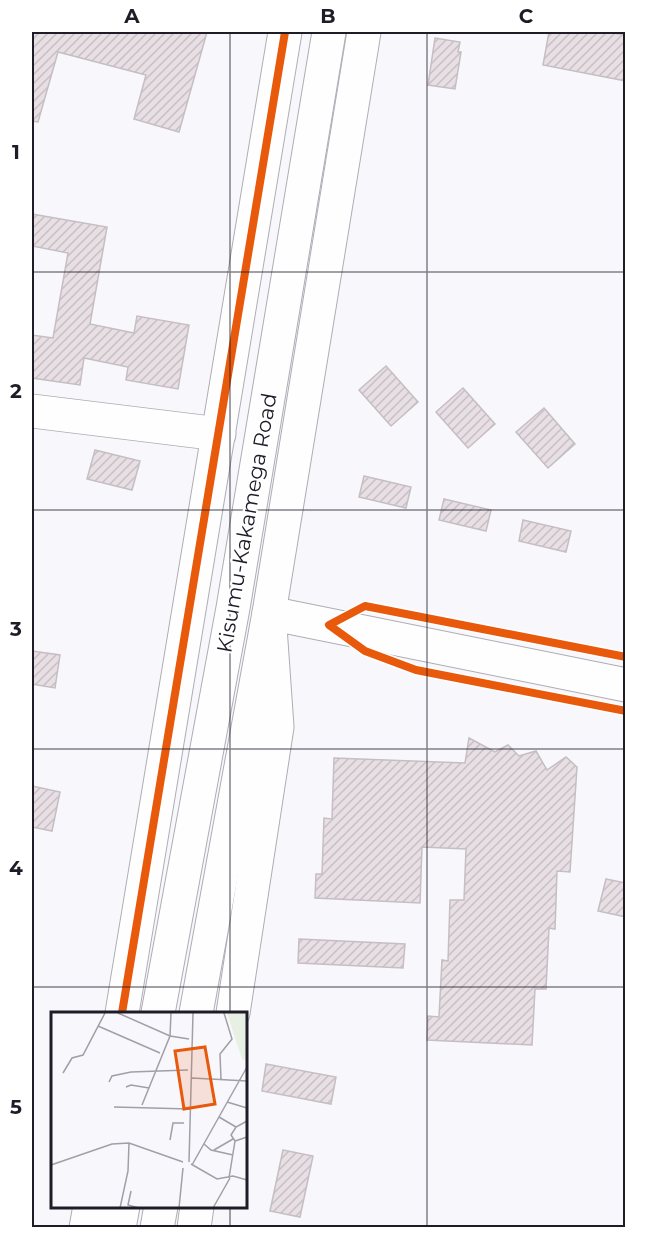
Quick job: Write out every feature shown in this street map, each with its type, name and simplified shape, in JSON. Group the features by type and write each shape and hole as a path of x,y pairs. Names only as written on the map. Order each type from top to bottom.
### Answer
{"main road":[{"path":"122,1012 285,32"},
{"name":"Kisumu-Kakamega Road","path":"158,1012 233,608 329,32"},
{"name":"Kisumu-Kakamega Road","path":"196,1012 269,613 364,32"},
{"path":"32,411 219,434"},
{"path":"232,1012 277,727 269,613 626,686"},
{"path":"87,1227 90,1208"},
{"path":"119,1227 123,1208"},
{"path":"157,1227 161,1208"},
{"path":"194,1227 198,1208"}],"building":[{"path":"32,32 207,32 179,132 134,119 146,75 58,52 38,122 32,121"},
{"path":"549,32 607,32 626,35 626,81 543,65"},
{"path":"435,38 460,42 458,52 461,52 455,89 428,85"},
{"path":"32,214 107,227 90,324 134,333 137,316 189,325 178,389 126,380 128,367 84,358 80,385 32,378 32,335 53,338 68,253 32,246"},
{"path":"386,366 418,402 391,426 359,390"},
{"path":"463,388 495,424 468,448 436,412"},
{"path":"544,408 575,444 548,468 516,432"},
{"path":"95,450 140,461 132,490 87,479"},
{"path":"364,476 411,487 406,508 359,497"},
{"path":"444,499 491,510 486,531 439,520"},
{"path":"523,520 571,531 566,552 519,541"},
{"path":"32,651 60,655 55,688 32,684"},
{"path":"469,738 495,752 508,745 519,756 536,751 547,770 566,757 577,767 570,872 557,871 555,929 549,928 546,989 535,989 532,1045 427,1040 428,1016 439,1017 442,960 448,961 450,900 464,900 466,849 422,847 420,903 315,898 316,874 322,874 324,818 332,819 334,758 465,763"},
{"path":"32,786 60,792 52,831 32,827"},
{"path":"606,879 626,883 626,917 598,911"},
{"path":"299,939 405,944 403,968 298,963"},
{"path":"266,1064 336,1077 331,1104 262,1091"},
{"path":"283,1150 313,1156 300,1217 270,1211"}],"cycle path":[{"path":"122,1012 285,32"},
{"path":"626,657 365,606 329,625 365,651 416,670 626,711"}]}
